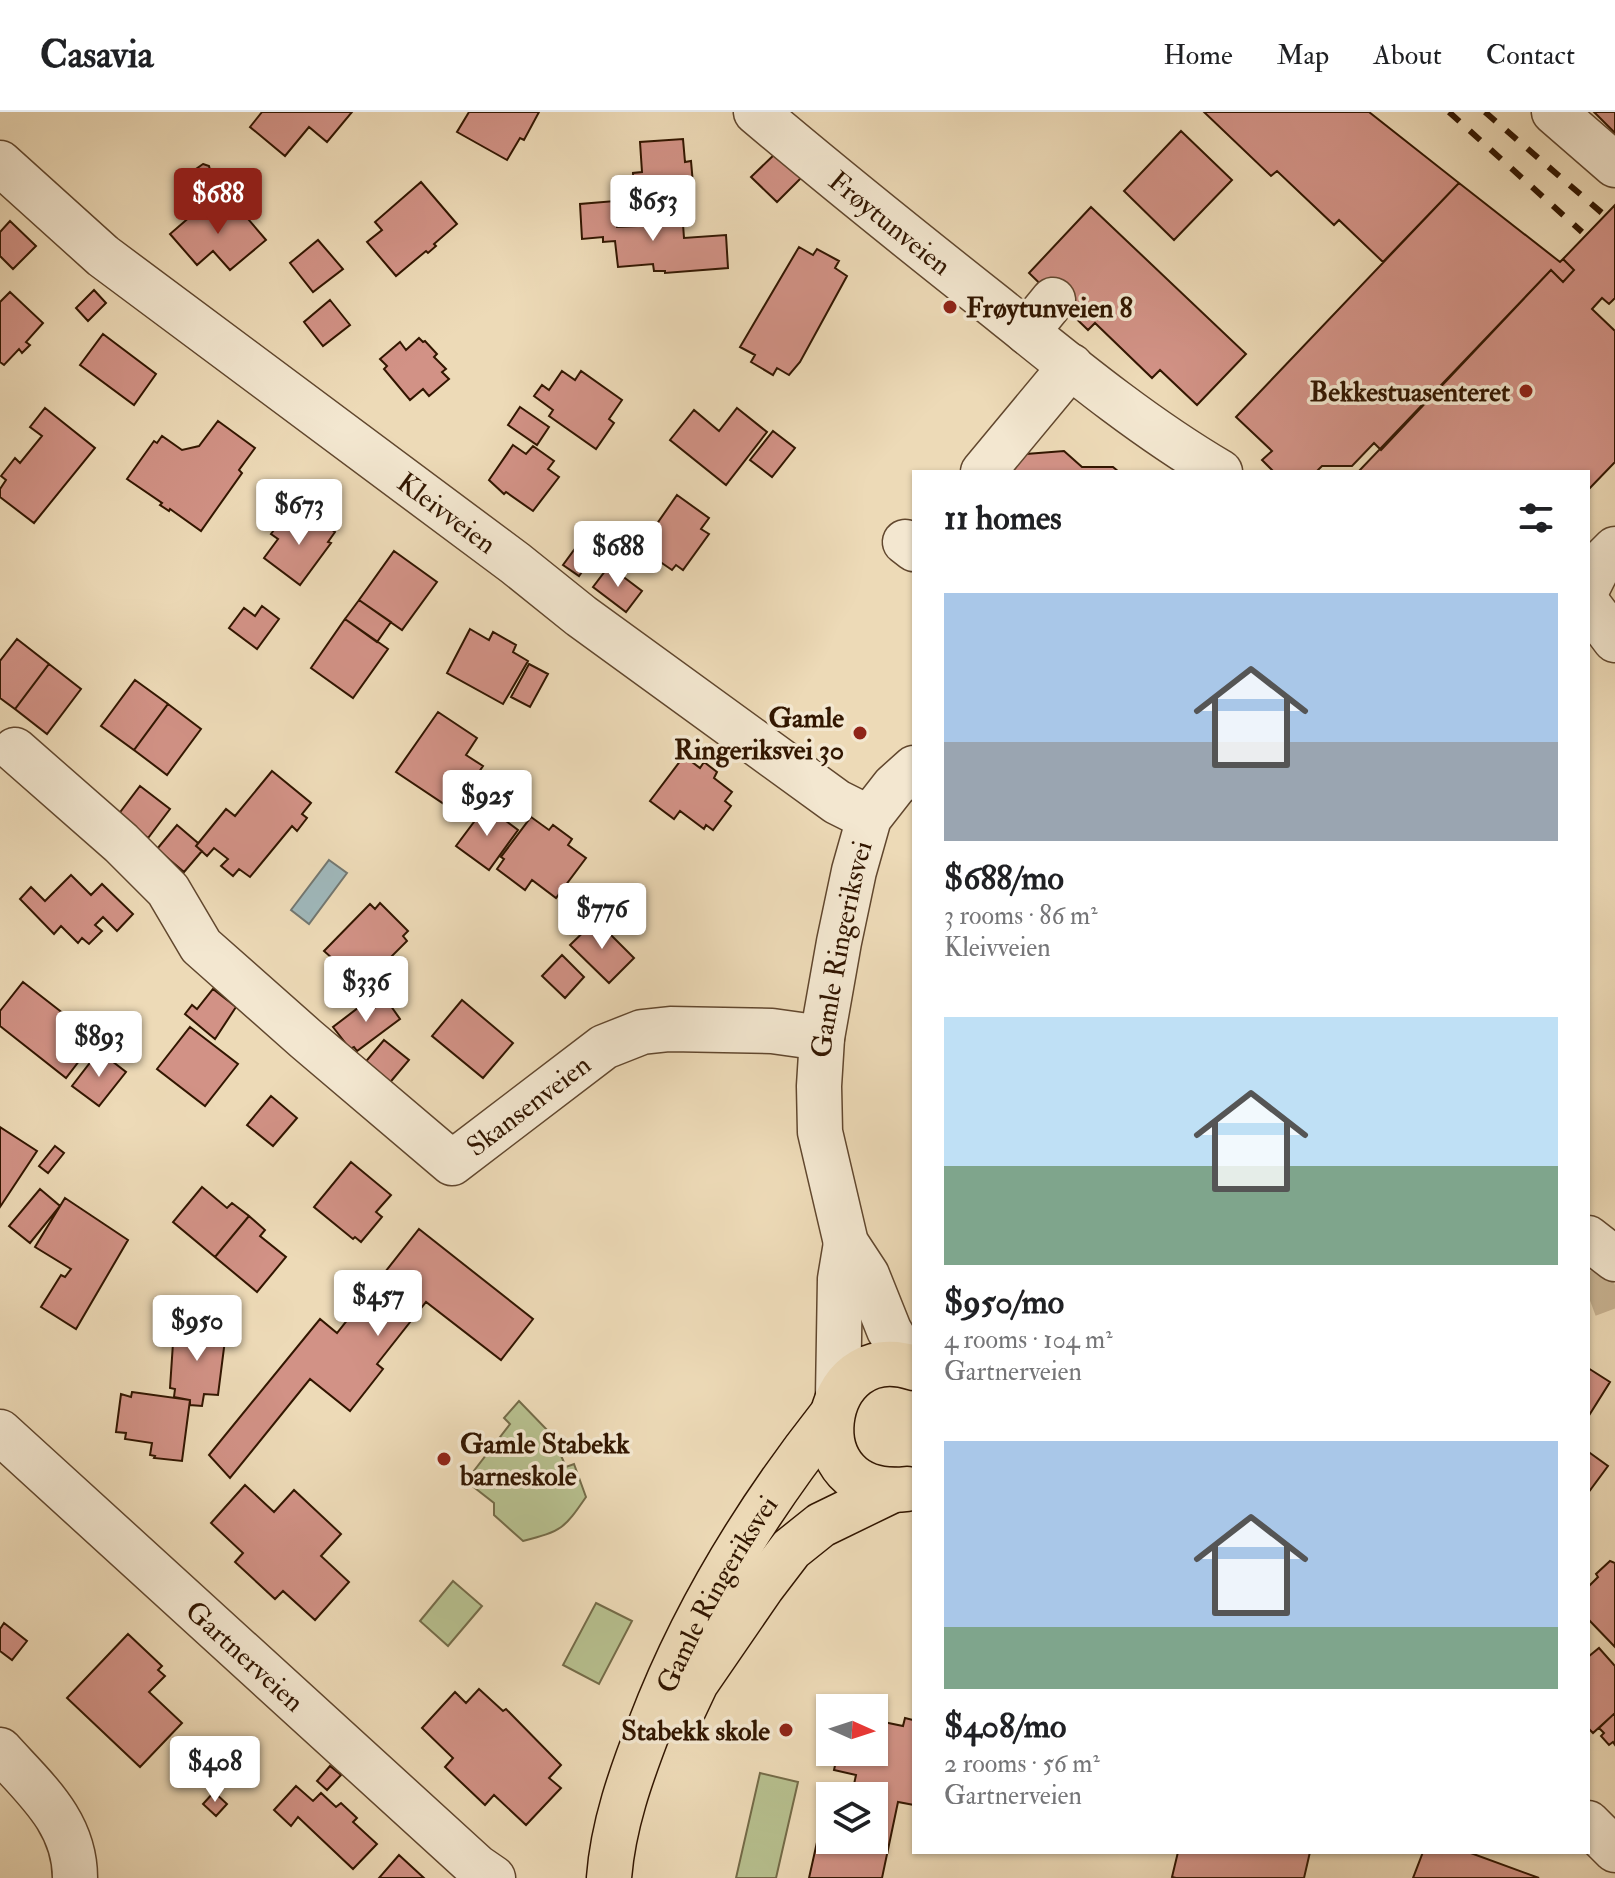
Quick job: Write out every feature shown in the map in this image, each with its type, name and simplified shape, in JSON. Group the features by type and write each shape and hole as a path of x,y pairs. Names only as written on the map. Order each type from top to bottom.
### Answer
{"main road":[{"path":"908,1489 871,1487 852,1476 839,1459 831,1439 834,1407 851,1380 869,1369 889,1364 912,1367"},
{"name":"Gamle Ringeriksvei","path":"609,1878 627,1784 669,1675 694,1622 728,1561 834,1407"},
{"name":"Gamle Ringeriksvei","path":"630,1878 660,1769 680,1717 696,1683 762,1587 791,1549 821,1525 908,1489"}],"street":[{"name":"Frøytunveien","path":"756,112 836,179 1040,316 1071,366 1165,439 1217,470"},
{"path":"1554,112 1615,165"},
{"name":"Kleivveien","path":"0,163 103,256 515,563 581,616 837,802 869,818"},
{"path":"985,470 1071,366"},
{"path":"1590,583 1599,565 1615,549"},
{"path":"1590,607 1615,640"},
{"name":"Skansenveien","path":"15,750 121,843 168,890 201,946 452,1163 604,1047 642,1032 670,1029 772,1031 822,1038"},
{"name":"Gamle Ringeriksvei","path":"912,770 894,786 869,818 854,871 822,1038 820,1132 846,1243 867,1275 889,1330 912,1367"},
{"path":"1590,1240 1615,1259"},
{"name":"Gamle Ringeriksvei","path":"834,1407 840,1279 846,1243"},
{"name":"Gartnerveien","path":"0,1432 477,1867 493,1878"},
{"path":"0,1750 45,1799 61,1822 75,1855 75,1878"},
{"path":"1590,1825 1615,1850"}],"green space":[{"path":"519,1401 552,1435 566,1467 574,1464 586,1497 561,1527 523,1541 494,1515 494,1503 466,1481 510,1424 504,1418"},
{"path":"453,1581 482,1606 448,1646 420,1621"},
{"path":"596,1603 632,1621 599,1684 563,1665"},
{"path":"760,1773 798,1782 776,1878 736,1878"}],"water":[{"path":"329,860 347,873 309,924 291,910"}],"building":[{"path":"262,112 352,112 327,142 309,127 285,156 250,127"},
{"path":"469,112 539,112 524,140 520,138 507,160 457,132"},
{"path":"1204,112 1369,112 1459,183 1383,262 1339,220 1334,225 1277,171 1271,176"},
{"path":"1594,112 1615,112 1615,133"},
{"path":"1181,131 1232,180 1174,240 1124,191"},
{"path":"683,139 685,162 691,161 693,184 687,185 690,224 646,225 644,195 634,195 633,173 642,172 640,142"},
{"path":"777,152 802,177 777,202 751,177"},
{"path":"203,164 209,166 211,174 205,179 198,177 196,169"},
{"path":"421,182 457,224 428,253 426,251 396,276 367,242 382,230 375,222"},
{"path":"1459,183 1574,270 1563,282 1551,270 1381,450 1374,443 1352,466 1272,470 1262,460 1272,451 1236,417"},
{"path":"615,201 617,227 683,224 684,238 726,235 728,268 665,273 654,271 653,264 618,267 615,241 603,242 603,237 582,239 580,204"},
{"path":"206,203 221,220 237,206 266,240 230,270 213,251 197,265 170,234"},
{"name":"Bekkestuasenteret","path":"1615,205 1615,298 1609,304 1602,298 1592,309 1615,331 1615,462 1590,488 1590,470 1360,470 1551,270 1563,282 1574,270 1563,259"},
{"path":"1091,207 1246,354 1197,405 1160,370 1152,378 1095,323 1088,330 1029,273"},
{"path":"10,221 36,246 13,269 0,256 0,232"},
{"path":"318,240 343,269 313,292 290,263"},
{"path":"799,247 813,255 817,249 839,261 835,268 847,276 800,362 789,375 777,368 773,375 751,362 755,355 740,347"},
{"path":"94,290 106,303 88,321 76,308"},
{"path":"10,292 43,323 26,342 30,345 22,353 19,349 4,365 0,362 0,302"},
{"path":"330,300 350,325 323,346 304,322"},
{"path":"103,334 156,374 134,405 80,365"},
{"path":"419,338 437,354 434,357 446,369 442,372 449,379 429,396 423,389 410,400 384,369 387,366 380,359 400,342 406,350"},
{"path":"562,371 575,380 581,371 622,400 609,419 614,423 596,449 549,416 553,410 534,396 542,385 549,390"},
{"path":"520,407 549,427 537,445 508,425"},
{"path":"45,408 95,448 34,523 0,497 0,489 6,480 1,476 15,458 20,463 42,436 30,427"},
{"path":"737,408 767,432 726,485 670,440 694,410 719,431"},
{"path":"218,421 255,448 239,470 242,473 201,531 127,479 154,441 157,443 162,436 182,450 199,446"},
{"path":"773,431 795,448 772,477 750,460"},
{"path":"513,445 526,454 533,446 554,461 548,469 559,477 533,511 506,492 504,494 489,480"},
{"path":"1064,451 1082,467 1113,467 1117,470 1012,470 1026,454"},
{"path":"677,495 709,518 701,529 709,534 683,570 676,565 672,570 640,548"},
{"path":"286,514 310,528 317,519 335,532 328,542 331,543 300,585 264,558 278,539 271,534"},
{"path":"574,550 589,562 579,576 563,565"},
{"path":"394,551 437,582 402,630 359,600"},
{"path":"609,566 642,591 626,612 593,587"},
{"path":"359,600 391,622 377,642 345,619"},
{"path":"262,606 279,619 257,649 229,628 244,608 255,616"},
{"path":"345,619 388,649 353,698 311,668"},
{"path":"470,629 489,640 493,632 516,645 513,652 528,661 503,704 447,673"},
{"path":"17,639 49,664 15,709 0,698 0,661"},
{"path":"49,664 81,689 47,734 15,709"},
{"path":"529,664 548,674 530,707 511,697"},
{"path":"135,680 168,704 134,750 101,726"},
{"path":"168,704 201,729 167,775 134,750"},
{"path":"438,712 477,738 466,755 483,766 453,810 396,772"},
{"path":"684,756 700,768 704,762 717,772 714,778 732,792 725,801 731,806 713,830 706,825 704,829 680,811 674,819 650,801"},
{"path":"272,771 311,803 302,814 307,818 297,831 292,826 250,877 239,869 233,876 221,866 228,859 214,848 207,856 196,846 226,809 235,816"},
{"path":"140,786 170,809 148,838 118,815"},
{"path":"486,806 518,830 489,870 456,846"},
{"path":"531,817 549,830 553,825 572,839 568,845 586,858 556,898 532,880 525,890 497,869 504,859 501,857"},
{"path":"177,825 198,843 196,846 202,851 184,872 157,849"},
{"path":"71,875 91,895 102,884 133,914 117,931 103,917 95,925 102,931 89,944 82,938 78,943 61,926 54,934 20,899 31,887 45,901"},
{"path":"380,903 408,931 403,936 407,941 360,988 353,980 349,983 329,963 333,959 324,951 370,904 375,909"},
{"path":"596,920 634,958 609,983 570,945"},
{"path":"562,955 584,977 565,998 542,976"},
{"path":"23,982 96,1039 66,1078 0,1026 0,1011"},
{"path":"213,989 236,1007 215,1039 185,1014 192,1005 197,1009"},
{"path":"386,999 400,1019 357,1051 354,1047 350,1049 333,1027 367,1001 373,1009"},
{"path":"462,1000 513,1043 483,1078 432,1036"},
{"path":"190,1027 238,1064 205,1106 157,1069"},
{"path":"384,1040 409,1060 387,1086 362,1066"},
{"path":"99,1051 126,1072 99,1106 72,1086"},
{"path":"271,1096 297,1118 273,1146 247,1125"},
{"path":"0,1127 37,1151 0,1207"},
{"path":"55,1146 64,1153 48,1173 39,1166"},
{"path":"351,1162 391,1195 376,1212 382,1217 361,1242 314,1207"},
{"path":"202,1187 227,1208 232,1203 249,1216 215,1257 173,1222"},
{"path":"40,1189 60,1206 30,1243 9,1226"},
{"path":"65,1198 128,1240 76,1329 41,1307 61,1275 65,1277 71,1269 35,1247"},
{"path":"249,1216 265,1230 260,1236 286,1257 257,1292 215,1257"},
{"path":"419,1229 533,1319 501,1360 426,1302 377,1364 383,1369 350,1411 310,1379 230,1478 209,1455 320,1319 337,1333"},
{"path":"179,1325 226,1332 218,1395 204,1394 202,1406 190,1405 190,1400 174,1397 175,1389 170,1388 173,1343 176,1344"},
{"path":"1590,1369 1610,1382 1590,1414"},
{"path":"132,1392 190,1400 182,1461 154,1458 150,1455 152,1443 125,1439 126,1433 116,1432 121,1394 131,1397"},
{"path":"1590,1453 1608,1466 1590,1490"},
{"path":"245,1485 274,1512 294,1490 341,1534 321,1556 349,1582 315,1620 283,1591 275,1599 235,1562 243,1553 211,1523"},
{"path":"1610,1561 1615,1563 1615,1647 1590,1621 1590,1585 1598,1577 1596,1574"},
{"path":"4,1623 27,1641 12,1660 0,1651 0,1629"},
{"path":"128,1634 162,1666 158,1670 165,1676 149,1692 182,1723 140,1767 67,1698"},
{"path":"1599,1648 1615,1666 1615,1713 1593,1733 1590,1730 1590,1655"},
{"path":"479,1689 503,1711 506,1709 561,1765 549,1778 561,1788 526,1825 494,1795 485,1805 445,1767 453,1758 422,1728 455,1692 466,1703"},
{"path":"1615,1713 1615,1745 1613,1742 1609,1745 1599,1728"},
{"path":"905,1718 912,1720 912,1805 898,1802 888,1850 888,1782 854,1782 856,1775 834,1770 835,1766 888,1766 888,1723 903,1726"},
{"path":"330,1766 341,1775 327,1790 317,1781"},
{"path":"296,1786 313,1801 321,1793 336,1807 341,1803 357,1818 353,1822 377,1844 353,1869 298,1817 291,1826 274,1810"},
{"path":"214,1792 227,1804 216,1816 203,1804"},
{"path":"816,1847 816,1854 887,1854 882,1878 809,1878"},
{"path":"1178,1854 1310,1854 1304,1878 1172,1877"},
{"path":"1422,1854 1473,1854 1539,1878 1413,1878"},
{"path":"399,1855 424,1878 379,1878"}],"tunnel":[{"path":"1590,1294 1615,1285"}],"railway":[{"path":"1449,112 1582,232"},
{"path":"1485,112 1602,213"}],"place":[{"name":"Frøytunveien 8","path":"950,307"},
{"name":"Bekkestuasenteret","path":"1526,391"},
{"name":"Gamle Ringeriksvei 30","path":"860,733"},
{"name":"Gamle Stabekk barneskole","path":"444,1459"},
{"name":"Stabekk skole","path":"786,1730"}]}
